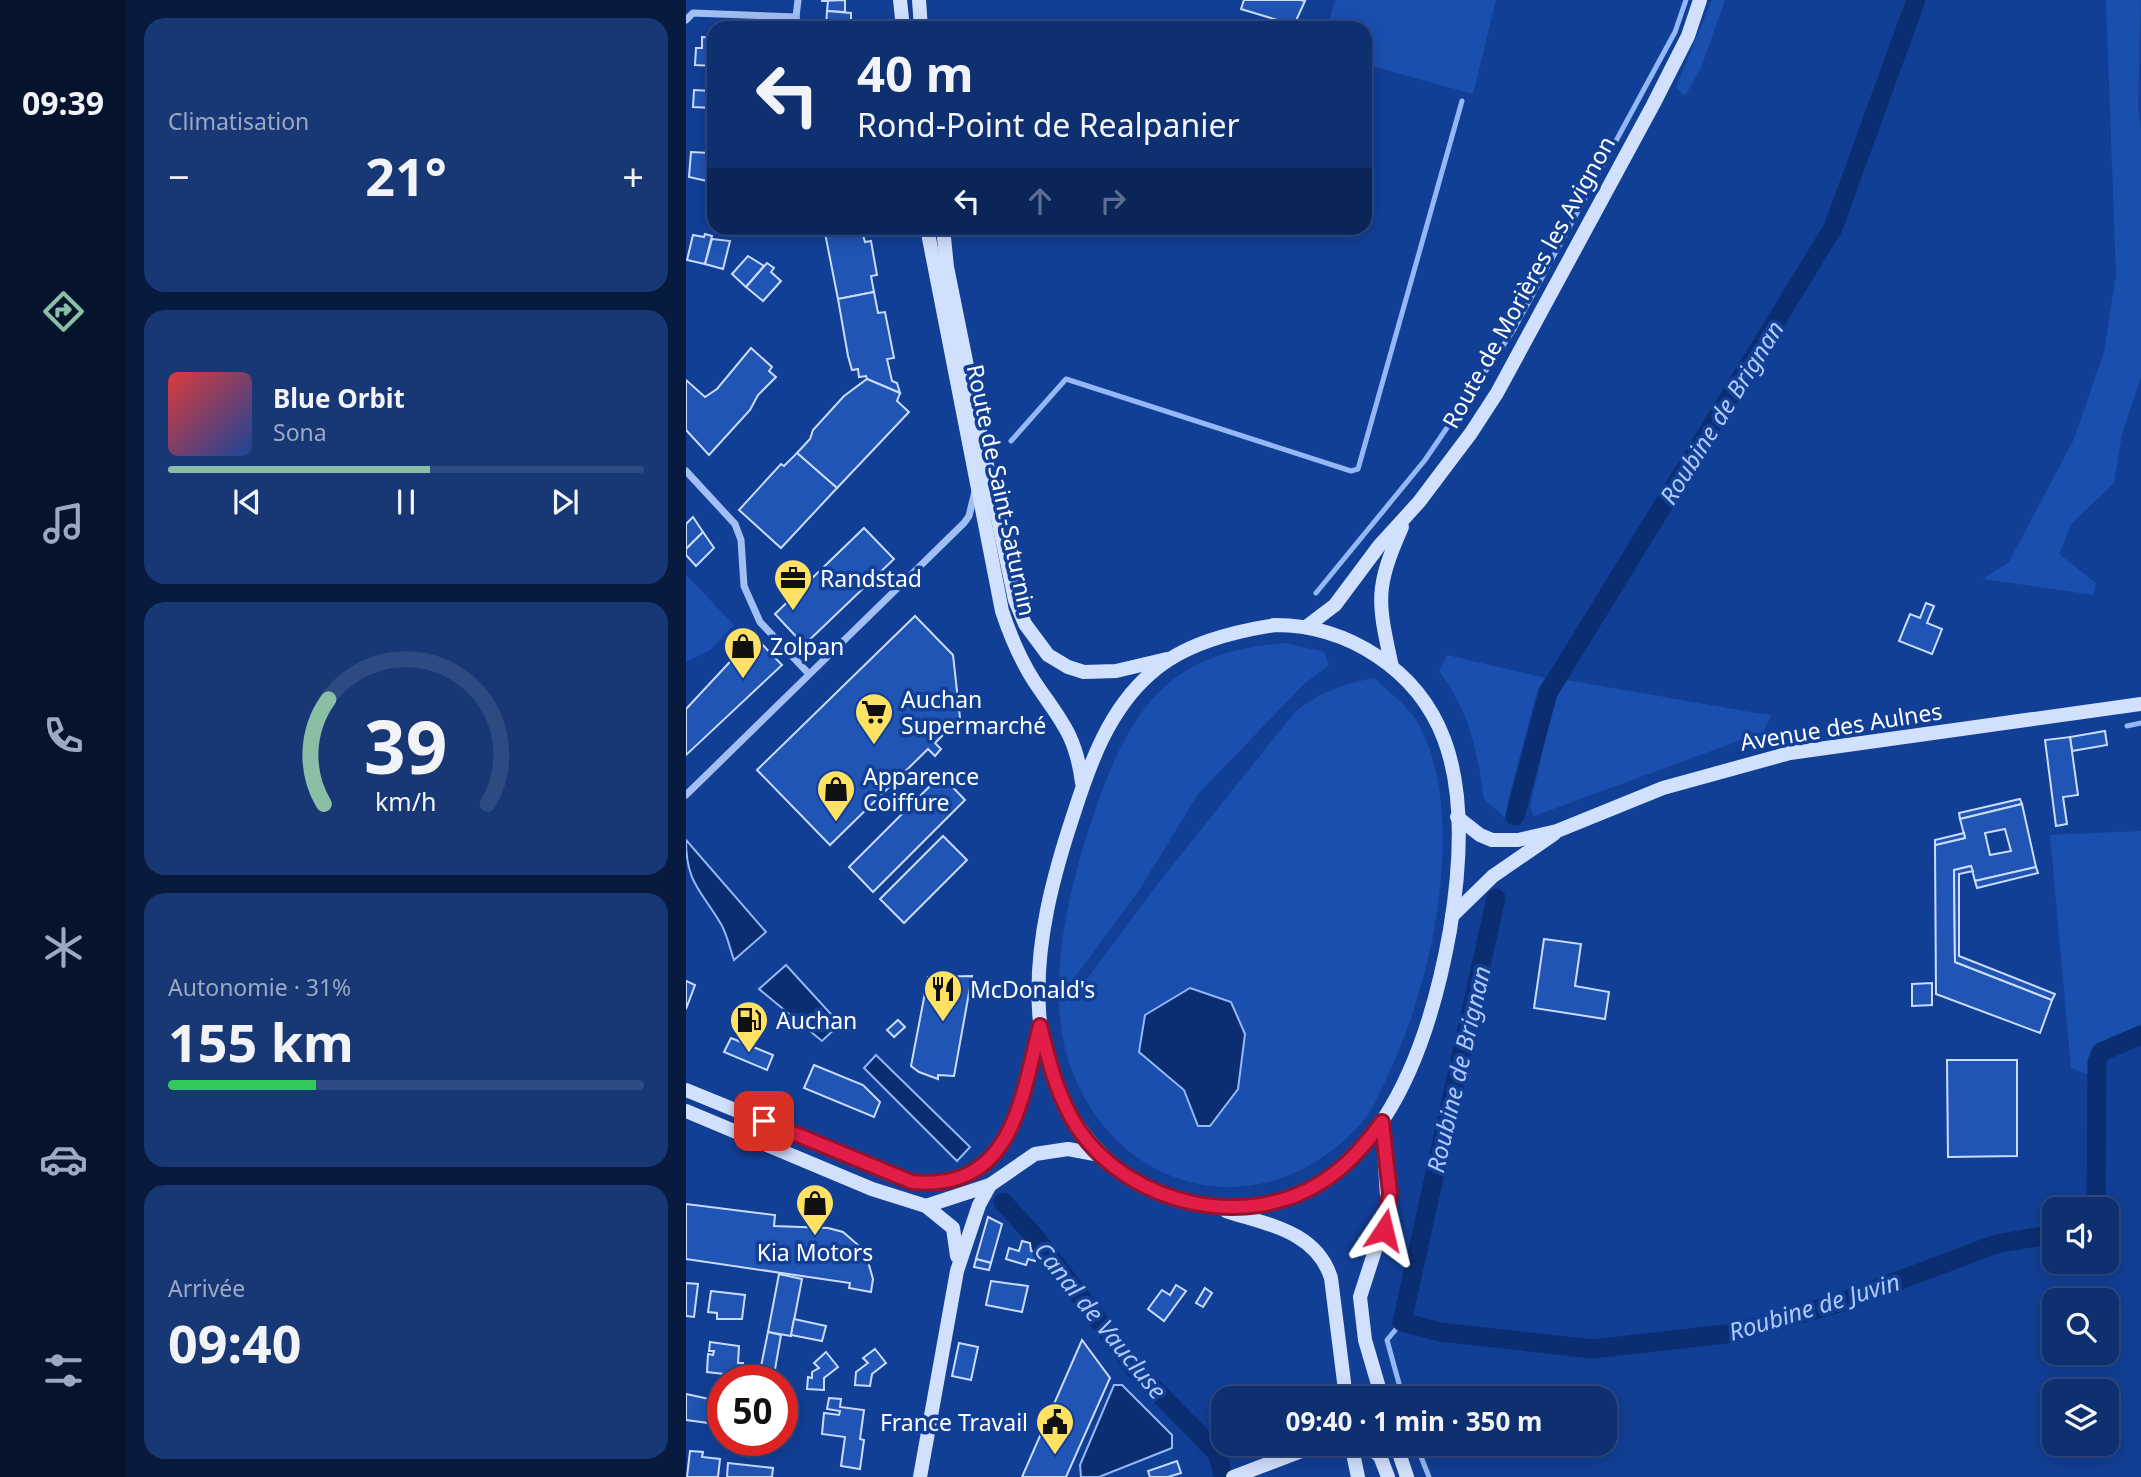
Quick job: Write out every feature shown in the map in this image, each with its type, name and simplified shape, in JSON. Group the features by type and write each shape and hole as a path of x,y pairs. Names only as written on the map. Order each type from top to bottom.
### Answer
{"main road":[{"path":"900,0 902,21"},
{"path":"919,0 920,21"},
{"name":"Route de Morières les Avignon","path":"1306,626 1335,605 1471,433 1497,393 1653,105 1688,36 1700,0"},
{"name":"Route de Saint-Saturnin","path":"928,235 976,484 1010,634 1034,680 1074,741 1082,787"},
{"name":"Route de Saint-Saturnin","path":"944,235 947,267 994,500 1015,600 1024,624 1048,655 1084,672 1116,671 1168,659"},
{"path":"1392,667 1379,597 1386,563 1405,518"},
{"path":"1214,1207 1266,1205 1304,1191 1344,1166 1382,1122 1400,1094 1429,1024 1452,916 1457,879 1457,817 1456,789 1446,742 1423,698 1392,667 1342,637 1306,626 1275,625 1229,634 1168,659 1124,702 1100,743 1063,845 1046,919 1039,1005 1040,1026 1066,1108 1100,1155 1121,1172 1159,1193 1214,1207 1303,1238 1326,1262 1331,1278 1344,1386"},
{"name":"Avenue des Aulnes","path":"1457,817 1480,835 1492,840 1518,840 1557,831 1663,788 1790,753 2141,704"},
{"name":"Avenue des Aulnes","path":"1452,916 1493,876 1557,831"},
{"path":"686,1090 912,1182 945,1182 970,1173 980,1166 1011,1132 1025,1092 1040,1026"},
{"path":"686,1111 847,1179 926,1206 953,1228 956,1236 957,1271"},
{"path":"1378,1386 1365,1340 1360,1297 1388,1210 1382,1122"},
{"path":"926,1206 990,1185 1035,1154 1068,1149 1100,1155"},
{"path":"920,1477 957,1271 973,1218 990,1185"},
{"path":"1235,1476 1288,1456"},
{"path":"1354,1456 1358,1477"},
{"path":"1379,1456 1388,1477"},
{"path":"1400,1456 1407,1477"}],"street":[{"path":"797,21 798,0"},
{"path":"686,5 693,13"},
{"path":"686,20 693,13 796,16"},
{"path":"686,471 735,524 741,540 744,586 760,622 809,674"},
{"path":"686,794 935,553 969,516 976,484"}],"shaded area":[{"path":"1335,0 1496,0 1473,94 1372,66 1372,21 1329,21"},
{"path":"1712,0 1725,0 1701,68 1685,96 1676,87"},
{"path":"2106,0 2141,0 2138,107 2141,129 2141,377 2122,434 2114,483 2072,523 2059,554 2096,583 2094,595 1983,579 2009,562 2074,439 2104,352 2116,275"},
{"path":"686,575 734,625 710,650 686,662"},
{"path":"1285,643 1324,652 1329,665 1304,684 1198,794 1138,892 1072,981 1073,986 1083,984 1156,886 1295,712 1332,690 1374,678 1414,717 1429,747 1441,802 1443,830 1437,915 1428,960 1412,1015 1399,1051 1367,1116 1328,1153 1285,1177 1240,1187 1196,1183 1154,1168 1117,1140 1087,1102 1066,1052 1060,1022 1061,955 1066,921 1081,854 1101,794 1130,731 1147,706 1167,685 1190,669 1217,656"},
{"path":"1447,655 1545,678 1537,691 1508,801 1507,819 1484,799 1465,717 1439,671"},
{"path":"1567,680 1771,715 1763,732 1534,816 1530,806 1556,694"},
{"path":"2141,831 2141,1024 2106,1042 2100,1048 2093,1064 2092,1076 2071,1068 2050,835"},
{"path":"686,840 766,932 734,960 723,928 692,877"},
{"path":"786,965 840,1024 822,1041 759,989"},
{"path":"1190,988 1231,1002 1245,1034 1238,1089 1210,1126 1198,1126 1184,1090 1139,1052 1145,1015"},
{"path":"876,1055 970,1147 957,1161 864,1068"},
{"path":"1114,1385 1122,1385 1172,1435 1172,1448 1099,1477 1081,1477 1080,1465"}],"building":[{"path":"845,0 845,12 827,11 828,1 821,1"},
{"path":"1244,0 1305,1 1296,21 1281,21 1241,9"},
{"path":"827,11 851,13 851,21 826,21"},
{"path":"702,37 707,37 707,66 695,65 696,48 702,48"},
{"path":"694,90 707,91 707,108 693,107"},
{"path":"691,152 707,153 707,181 689,177"},
{"path":"705,234 712,236 705,264 687,260 693,235 704,237"},
{"path":"825,235 863,235 865,242 871,241 877,275 871,276 874,292 838,299"},
{"path":"712,239 730,241 723,269 705,264"},
{"path":"748,256 764,266 746,287 732,274"},
{"path":"767,263 774,268 771,272 781,281 763,301 746,287"},
{"path":"874,292 878,313 885,312 894,358 887,359 892,381 897,383 900,393 867,379 866,376 859,377 858,369 852,370 848,356 838,299"},
{"path":"751,348 772,367 769,371 776,377 709,455 686,430 686,380 705,397 717,389"},
{"path":"867,379 900,393 897,401 909,412 837,488 797,453 810,439 813,430 844,396"},
{"path":"797,453 837,488 781,548 739,510 781,464 784,466"},
{"path":"693,517 703,532 686,549 686,524"},
{"path":"864,528 894,559 804,645 775,614"},
{"path":"703,532 714,548 696,566 686,555 686,549"},
{"path":"1926,603 1934,606 1927,623 1942,629 1932,654 1899,641 1910,614 1920,618"},
{"path":"915,616 953,655 960,718 935,743 941,749 935,756 928,749 830,845 757,770"},
{"path":"754,636 782,665 686,755 686,709"},
{"path":"2105,731 2107,745 2072,751 2070,737"},
{"path":"2070,737 2078,795 2063,797 2067,824 2056,826 2045,740"},
{"path":"941,775 965,800 873,892 849,867"},
{"path":"2020,799 2022,804 1960,819 1959,813"},
{"path":"2022,804 2036,867 1975,881 1971,866 1954,870 1955,962 2052,1000 2040,1033 1936,994 1935,845 1965,838 1960,819","holes":["2005,829 2011,851 1990,855 1985,833"]},
{"path":"1964,833 1965,838 1935,845 1935,840"},
{"path":"943,836 967,860 904,923 880,899"},
{"path":"1971,866 1973,871 1959,874 1959,956 2055,994 2052,1000 1955,962 1954,870"},
{"path":"2036,867 2038,873 1977,888 1975,881"},
{"path":"1544,939 1581,944 1575,986 1609,992 1605,1019 1534,1008"},
{"path":"972,976 954,1076 938,1075 938,1079 919,1072 911,1066 928,977"},
{"path":"686,981 695,985 686,1009"},
{"path":"1932,983 1932,1005 1912,1006 1912,984"},
{"path":"898,1020 905,1027 894,1037 887,1030"},
{"name":"Auchan","path":"731,1038 773,1055 767,1070 724,1052"},
{"path":"1947,1060 2017,1060 2017,1156 1948,1157"},
{"path":"814,1065 863,1085 880,1102 874,1117 804,1088"},
{"path":"686,1204 775,1215 774,1226 828,1228 843,1232 865,1251 873,1279 871,1292 849,1288 850,1283 686,1259"},
{"path":"988,1217 1002,1224 991,1263 976,1259"},
{"path":"1022,1241 1030,1243 1031,1251 1038,1253 1035,1261 1028,1259 1026,1265 1006,1259 1009,1248 1019,1251"},
{"path":"976,1259 991,1263 989,1270 974,1267"},
{"path":"779,1274 802,1279 791,1336 768,1332"},
{"path":"991,1281 1028,1286 1022,1312 986,1305"},
{"path":"686,1283 698,1284 694,1317 686,1316"},
{"path":"1176,1285 1186,1291 1164,1321 1148,1309 1162,1290 1170,1295"},
{"path":"1205,1288 1212,1293 1203,1307 1196,1303"},
{"path":"711,1291 745,1295 742,1319 717,1319 717,1313 708,1312"},
{"path":"794,1319 826,1326 822,1341 791,1335"},
{"path":"768,1332 781,1335 776,1365 761,1365"},
{"path":"1082,1340 1110,1378 1066,1477 1022,1477"},
{"path":"710,1342 739,1346 738,1363 743,1365 707,1365 708,1354 713,1355 714,1351 709,1351"},
{"path":"959,1343 978,1347 971,1380 952,1376"},
{"path":"875,1349 886,1363 872,1374 870,1386 855,1385 856,1372 868,1363 863,1358"},
{"path":"826,1352 838,1367 824,1378 824,1390 807,1389 808,1377 812,1378 812,1372 819,1368 814,1363"},
{"path":"686,1394 707,1399 707,1423 686,1420"},
{"path":"829,1398 841,1399 840,1407 864,1410 860,1469 841,1466 845,1437 822,1434 824,1413 839,1415 840,1411 827,1409"},
{"path":"690,1451 703,1452 702,1457 720,1459 718,1477 687,1477"},
{"path":"1177,1461 1181,1473 1168,1477 1150,1477 1148,1471"},
{"path":"728,1463 773,1468 772,1477 727,1477"}],"waterway":[{"path":"1316,593 1425,460 1513,331 1675,32 1686,0"},
{"name":"Roubine de Brignan","path":"1515,816 1548,693 1833,228 1916,0"},
{"path":"1011,441 1066,379 1351,471 1358,469 1462,101"},
{"path":"2127,726 2141,723"},
{"name":"Roubine de Juvin","path":"1496,898 1402,1322 1440,1332 1593,1349 1734,1333 1842,1302 1996,1244 2042,1236"},
{"name":"Roubine de Juvin","path":"2096,1197 2097,1062 2101,1052 2141,1035"},
{"name":"Canal de Vaucluse","path":"1003,1202 1036,1238 1135,1369 1217,1453 1222,1471"},
{"path":"1400,1386 1387,1340 1402,1322"},
{"path":"1421,1456 1429,1477"}],"place":[{"name":"Randstad","path":"793,612"},
{"name":"Zolpan","path":"743,680"},
{"name":"Auchan Supermarché","path":"874,746"},
{"name":"Apparence Coiffure","path":"836,823"},
{"name":"McDonald's","path":"943,1023"},
{"name":"Auchan","path":"749,1054"},
{"name":"Kia Motors","path":"815,1237"},
{"name":"France Travail","path":"1055,1456"}],"route":[{"path":"764,1121 912,1182 945,1182 956,1179 980,1166 1011,1132 1025,1092 1040,1026 1057,1086 1080,1131 1100,1155 1121,1172 1159,1193 1177,1199 1214,1207 1251,1207 1266,1205 1304,1191 1321,1183 1344,1166 1382,1122 1390,1193 1384,1230"}]}
